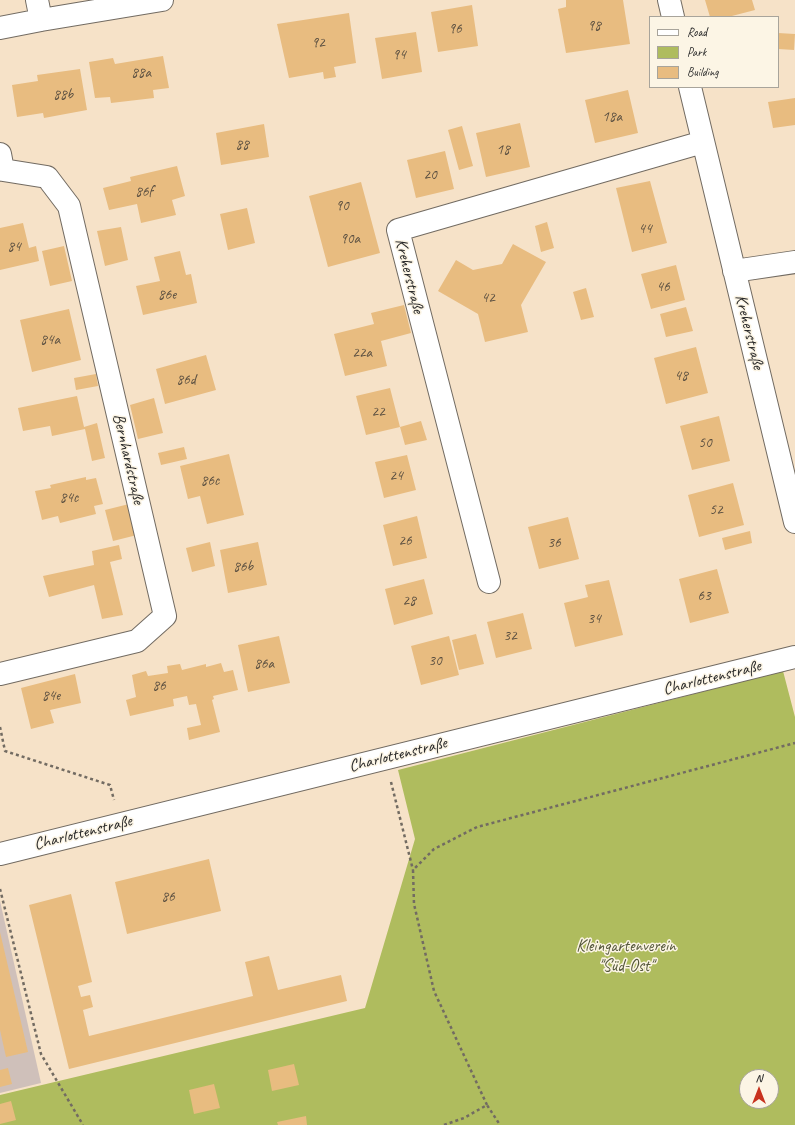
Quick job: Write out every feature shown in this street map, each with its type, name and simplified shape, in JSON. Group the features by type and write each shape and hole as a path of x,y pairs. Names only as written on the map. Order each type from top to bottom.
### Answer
{"street":[{"path":"0,28 39,10 162,0"},
{"path":"669,0 673,16"},
{"name":"Kreherstraße","path":"690,88 795,522"},
{"name":"Kreherstraße","path":"489,582 398,230 703,142"},
{"name":"Bernhardstraße","path":"0,674 138,641 165,616 69,206 47,177 1,165"},
{"path":"734,271 795,262"},
{"name":"Charlottenstraße","path":"0,854 795,657"}],"path":[{"path":"0,726 5,751 110,786 121,824"},
{"path":"413,870 434,849 477,827 795,743"},
{"path":"385,759 413,870 414,904 434,991 487,1105 500,1125"},
{"path":"0,889 40,1054 83,1125"},
{"path":"444,1125 464,1118 487,1105"}],"shaded area":[{"path":"0,901 41,1083 0,1093"}],"green space":[{"name":"Kleingartenverein \"Süd-Ost\"","path":"783,671 795,717 795,1125 0,1125 0,1095 365,1008 415,839 398,770"}],"building":[{"path":"566,0 623,0 630,44 566,53 558,9 566,7"},
{"path":"705,0 752,0 755,10 732,16 710,16"},
{"path":"472,5 478,46 438,52 431,12"},
{"path":"349,13 356,63 334,67 336,77 324,79 323,72 289,78 277,24"},
{"path":"416,32 422,72 382,79 375,38"},
{"path":"779,33 795,34 794,50 779,49"},
{"path":"163,56 169,88 153,90 154,98 111,103 110,97 95,98 89,62 113,58 115,64"},
{"path":"80,69 87,110 44,118 43,113 17,117 12,85 38,81 37,75"},
{"path":"628,90 638,133 595,143 585,100"},
{"path":"795,98 795,125 773,128 768,102"},
{"path":"520,123 530,167 486,177 476,133"},
{"path":"264,124 269,157 221,165 216,133"},
{"path":"462,126 473,166 459,170 448,130"},
{"path":"445,151 454,189 416,198 407,160"},
{"path":"177,166 185,196 172,200 176,215 141,223 137,204 109,210 103,188 131,181 130,177"},
{"path":"650,181 667,243 632,252 616,188"},
{"path":"361,182 380,253 328,267 309,196"},
{"path":"247,208 255,243 228,250 220,214"},
{"path":"547,222 554,248 541,252 535,226"},
{"path":"23,223 29,248 36,246 39,261 0,270 0,228"},
{"path":"121,227 128,260 105,266 97,231"},
{"path":"513,244 546,262 521,305 528,332 485,342 478,314 438,291 456,260 473,270 502,264"},
{"path":"64,246 72,281 50,286 42,251"},
{"path":"180,251 186,275 191,274 197,303 143,315 136,286 160,281 154,257"},
{"path":"676,265 685,300 651,309 641,274"},
{"path":"586,288 594,317 581,320 573,292"},
{"path":"404,305 411,333 381,341 387,366 345,376 334,334 374,324 371,313"},
{"path":"686,307 693,331 666,337 660,314"},
{"path":"69,309 81,360 32,372 20,320"},
{"path":"696,347 708,393 666,404 654,358"},
{"path":"206,355 216,390 165,404 156,369"},
{"path":"96,374 98,386 76,390 74,378"},
{"path":"390,388 400,427 366,435 356,396"},
{"path":"77,396 84,427 97,423 105,458 92,461 85,429 52,436 50,426 23,431 18,408"},
{"path":"154,398 163,433 138,439 130,405"},
{"path":"719,416 730,461 692,470 680,426"},
{"path":"421,421 427,440 405,445 400,427"},
{"path":"184,447 187,459 161,465 158,453"},
{"path":"229,454 244,515 207,524 200,496 188,499 180,466"},
{"path":"407,455 416,490 384,498 375,462"},
{"path":"86,477 86,480 96,478 103,504 94,506 96,514 60,523 58,516 42,520 35,491 51,488 50,485"},
{"path":"733,483 744,525 699,537 688,495"},
{"path":"129,504 137,535 113,541 105,510"},
{"path":"417,516 427,558 393,566 383,525"},
{"path":"568,517 579,559 539,569 528,527"},
{"path":"750,531 752,543 725,550 722,538"},
{"path":"210,542 215,566 192,572 186,548"},
{"path":"258,542 267,585 228,593 220,550"},
{"path":"119,545 122,559 110,562 123,615 102,619 94,585 49,597 43,576 94,565 92,551"},
{"path":"717,569 729,613 690,623 679,579"},
{"path":"424,579 433,614 394,625 385,589"},
{"path":"609,580 623,635 575,647 564,603 588,597 585,585"},
{"path":"523,613 532,649 496,658 487,622"},
{"path":"476,634 484,664 459,670 452,640"},
{"path":"279,636 290,683 248,692 238,645"},
{"path":"449,636 459,675 421,685 411,646"},
{"path":"221,663 224,672 233,670 238,690 213,696 214,699 212,700 220,732 189,740 187,728 201,725 196,704 189,705 187,696 173,699 174,706 130,716 126,700 136,697 132,675 146,671 148,676 168,673 167,666 180,664 182,670 206,664 206,667"},
{"path":"75,674 81,703 50,710 54,723 31,729 21,688"},
{"path":"209,859 221,911 127,934 115,882"},
{"path":"71,894 92,982 78,986 81,997 90,995 93,1007 83,1010 89,1036 253,996 245,962 269,956 278,990 341,975 347,1001 69,1069 29,905"},
{"path":"0,932 28,1052 6,1057 0,1030"},
{"path":"294,1064 299,1085 272,1091 268,1070"},
{"path":"8,1068 12,1084 0,1087 0,1070"},
{"path":"214,1084 220,1108 194,1114 189,1090"},
{"path":"11,1101 16,1120 0,1124 0,1104"},
{"path":"306,1116 307,1125 278,1125 277,1122"}]}
